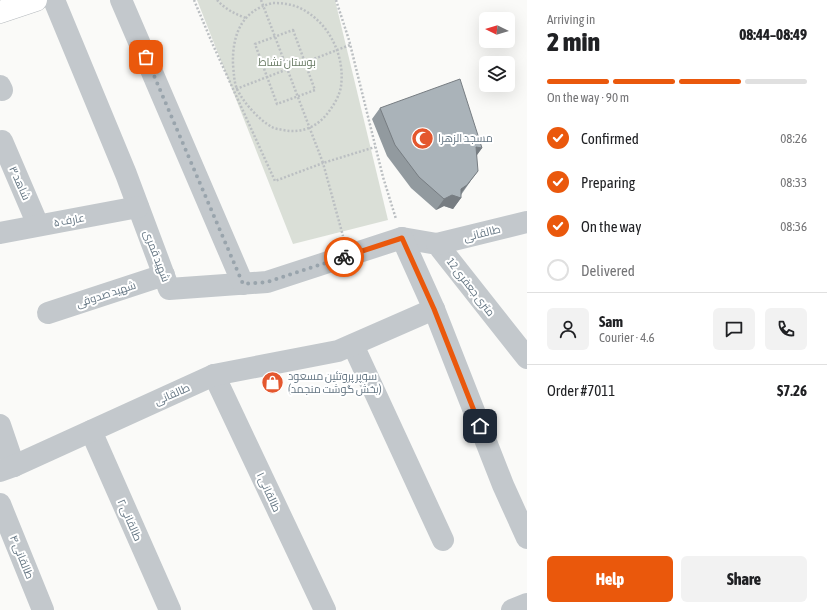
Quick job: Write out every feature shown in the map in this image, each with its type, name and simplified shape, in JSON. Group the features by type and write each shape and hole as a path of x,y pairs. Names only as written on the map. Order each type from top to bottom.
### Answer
{"main road":[{"path":"0,12 36,0"}],"street":[{"name":"شهید قمری","path":"54,0 123,167 169,289 267,282 402,238"},
{"path":"121,0 243,284"},
{"name":"شاهد ۳","path":"2,141 38,225"},
{"name":"عارف ۵","path":"0,233 138,207"},
{"name":"طالقانی","path":"437,244 527,222"},
{"path":"402,238 437,244"},
{"path":"402,238 434,309 503,485 527,538"},
{"name":"12 متری جعفری","path":"437,244 527,358"},
{"name":"شهید صدوقی","path":"48,313 164,275"},
{"name":"طالقانی","path":"7,468 214,375 338,351 434,309"},
{"path":"353,345 443,540"},
{"name":"طالقانی ۱","path":"214,375 325,610"},
{"path":"0,425 7,468"},
{"name":"طالقانی ۲","path":"91,431 170,610"},
{"name":"طالقانی ۴","path":"0,504 43,610"},
{"path":"512,610 527,604"}],"path":[{"path":"194,0 275,181 323,163 375,147"},
{"path":"217,0 226,9 246,18"},
{"path":"261,0 323,163 348,256"},
{"path":"336,0 350,45 383,178 402,238"},
{"path":"285,3 307,11 328,32 337,50 341,72 341,86 339,95 326,116 310,128 288,131 271,127 250,109 237,89 234,80 233,66 234,42 241,25 246,18 262,5 285,3"},
{"path":"293,30 315,90 277,104 255,44 274,37 293,30"},
{"path":"234,90 350,45"}],"green space":[{"name":"بوستان نشاط","path":"197,0 335,0 388,220 293,244"}],"building":[{"name":"مسجد الزهرا","path":"460,79 482,148 476,147 478,171 467,185 461,189 461,198 452,195 444,199 419,177 395,145 380,108"}],"way so far":[{"path":"146,57 243,284 267,282 344,257"}],"place":[{"name":"مسجد الزهرا","path":"423,138"},
{"name":"سوپر پروتئین مسعود (پخش گوشت منجمد)","path":"272,382"}],"route":[{"path":"344,257 402,238 434,309 480,426"}]}
